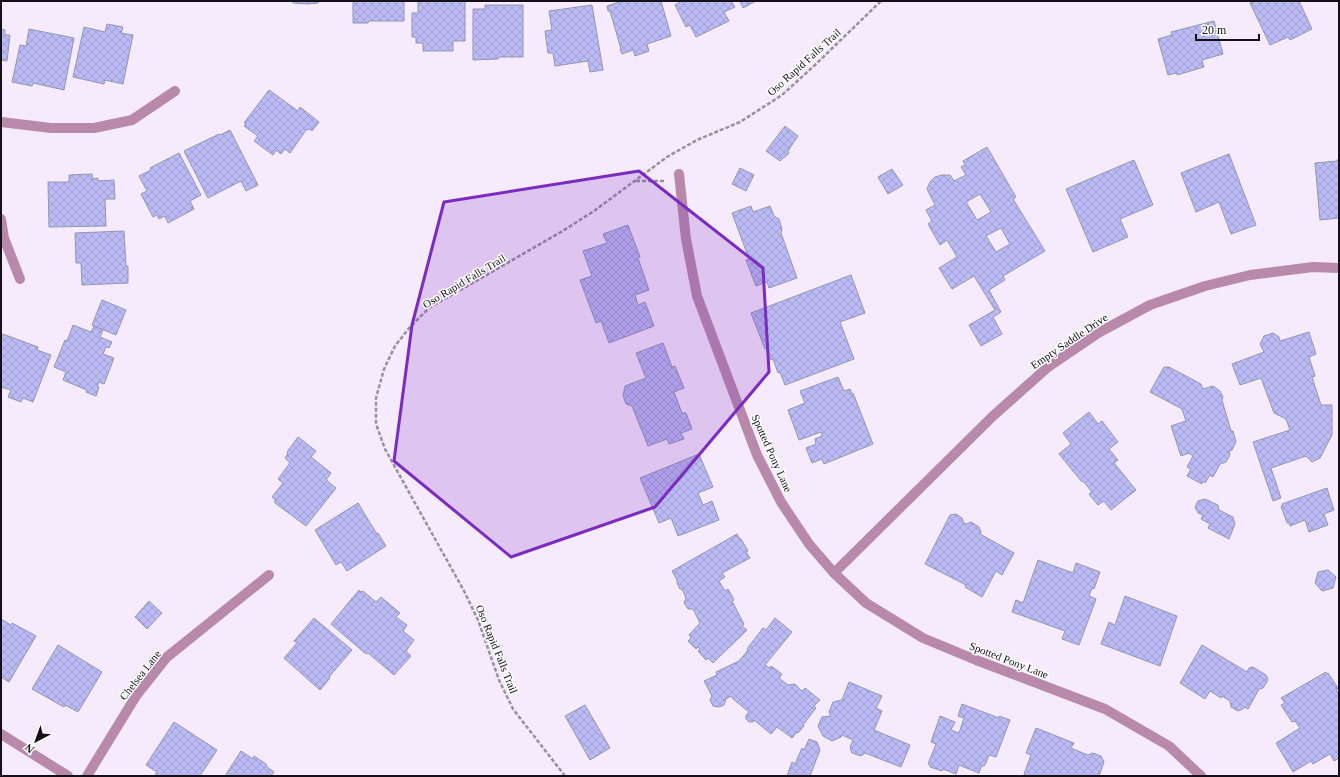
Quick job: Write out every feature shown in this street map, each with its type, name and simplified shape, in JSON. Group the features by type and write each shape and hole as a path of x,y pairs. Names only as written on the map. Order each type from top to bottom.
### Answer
{"street":[{"path":"1,122 51,128 94,128 132,120 175,91"},
{"name":"Spotted Pony Lane","path":"679,178 686,239 697,296 757,455 781,502 808,544 834,573 866,603 923,638 976,660 1105,709 1169,746 1201,776"},
{"path":"1,219 4,238 20,279"},
{"name":"Empty Saddle Drive","path":"834,573 993,416 1048,367 1098,333 1150,305 1204,286 1250,275 1313,267 1339,268"},
{"name":"Chelsea Lane","path":"87,776 136,696 167,657 269,575"},
{"path":"1,734 68,776"}],"path":[{"name":"Oso Rapid Falls Trail","path":"565,776 513,710 499,680 478,620 464,591 385,449 376,424 376,398 384,369 395,346 410,327 429,308 561,232 594,211 667,158 697,140 740,122 782,95 815,66 881,1"},
{"path":"635,181 679,178"}],"highlighted area":[{"path":"639,171 763,268 769,372 655,507 511,557 394,461 412,325 444,202"}],"building":[{"path":"293,1 320,1 318,3 307,4 293,3"},
{"path":"353,1 404,1 404,21 369,21 368,23 353,23"},
{"path":"418,1 465,1 465,41 453,41 453,51 423,51 423,43 416,43 416,37 412,37 412,13 418,13"},
{"path":"622,1 661,1 671,36 647,44 649,51 635,56 633,50 622,54 610,11 608,11 607,6"},
{"path":"682,1 731,1 735,7 724,12 729,21 696,37 690,25 686,27 675,5"},
{"path":"740,1 756,1 743,8"},
{"path":"1255,1 1299,1 1312,29 1290,40 1288,37 1270,45 1250,3"},
{"path":"485,5 523,5 523,57 500,57 498,59 473,60 473,9 485,9"},
{"path":"592,5 603,70 590,72 588,61 555,66 553,53 548,53 545,31 552,30 549,11"},
{"path":"1214,21 1223,54 1202,60 1204,67 1177,75 1177,73 1168,75 1158,39 1172,35 1171,32"},
{"path":"107,24 123,27 121,33 133,35 123,84 105,80 104,84 73,77 84,27 105,32"},
{"path":"1,29 5,30 5,35 10,35 7,61 1,60"},
{"path":"29,29 74,38 64,90 33,83 32,86 12,82 20,45 26,46"},
{"path":"269,90 298,111 300,107 319,122 312,131 310,129 306,130 290,153 285,149 281,154 276,150 273,155 254,141 258,136 244,126 246,124 244,123"},
{"path":"785,126 798,136 788,151 789,153 780,161 766,151"},
{"path":"230,130 258,185 246,191 241,181 208,198 184,151"},
{"path":"987,147 1016,197 1013,199 1045,251 1003,276 1005,280 989,290 1001,312 993,317 1002,334 981,346 969,325 995,310 974,276 952,289 939,268 957,257 947,240 940,245 928,224 932,221 926,210 935,205 927,189 930,182 935,177 942,175 950,175 954,181 966,175 961,167 965,165 963,161","holes":["980,194 991,212 977,220 966,202","1001,228 1010,244 996,252 986,236"]},
{"path":"179,153 201,195 190,201 194,209 168,223 165,216 159,219 157,215 153,217 141,194 147,191 139,176 151,170 150,168"},
{"path":"1229,154 1256,225 1231,234 1219,202 1196,212 1181,173"},
{"path":"1339,158 1339,218 1320,220 1315,163 1337,161"},
{"path":"1134,160 1153,205 1120,219 1128,237 1093,252 1066,189"},
{"path":"740,168 754,175 746,191 732,184"},
{"path":"892,169 903,185 888,194 878,177"},
{"path":"92,174 93,179 98,178 98,181 114,180 115,199 105,199 106,226 49,227 48,182 69,182 69,175"},
{"path":"751,206 753,212 770,206 774,216 779,219 782,229 781,233 797,278 769,288 767,282 756,286 746,260 749,259 732,213"},
{"path":"628,225 640,257 638,258 649,290 635,295 638,305 645,302 654,326 609,343 601,321 596,323 580,280 592,276 583,251 607,243 603,234"},
{"path":"124,231 126,266 128,266 128,283 82,285 81,263 76,263 75,233"},
{"path":"851,275 865,313 840,322 854,359 785,385 780,372 778,373 773,359 771,360 766,348 765,349 751,313"},
{"path":"102,300 126,310 116,335 92,325"},
{"path":"73,325 91,332 94,326 103,330 100,337 112,342 109,348 106,347 103,354 114,358 104,384 99,382 96,396 86,392 87,390 63,380 66,372 54,367"},
{"path":"1309,332 1316,354 1309,357 1315,376 1312,377 1321,405 1332,405 1332,435 1320,458 1312,462 1306,456 1271,468 1281,498 1273,501 1253,442 1290,430 1286,419 1274,413 1261,378 1240,385 1232,364 1264,352 1260,344 1264,336 1273,333 1279,337 1280,341"},
{"path":"3,334 38,347 37,350 51,355 33,402 23,398 21,402 8,397 11,390 1,387 1,340"},
{"path":"663,343 672,367 675,366 684,388 674,392 682,413 686,413 692,429 681,433 684,439 669,444 667,439 648,446 632,406 626,404 623,395 625,386 646,378 636,353"},
{"path":"1164,367 1169,367 1201,384 1203,389 1213,386 1220,391 1223,397 1222,400 1231,431 1233,431 1236,442 1232,450 1229,451 1230,455 1226,462 1220,464 1213,477 1210,475 1205,483 1203,481 1202,484 1187,476 1191,469 1187,467 1193,456 1189,453 1181,456 1171,426 1186,421 1182,409 1150,392"},
{"path":"838,377 844,391 850,389 852,394 853,393 873,444 824,464 822,459 812,463 806,448 816,444 815,439 822,436 821,432 799,440 788,410 805,403 800,391"},
{"path":"1089,412 1098,424 1102,421 1118,442 1109,449 1118,460 1114,463 1136,490 1111,510 1104,501 1098,505 1089,494 1092,492 1059,454 1071,444 1063,433"},
{"path":"298,437 316,451 311,457 331,473 326,480 336,488 306,526 275,503 275,499 272,497 283,483 278,479 290,463 285,458 288,453 287,452"},
{"path":"699,454 713,487 698,493 703,505 712,501 719,520 678,536 671,518 659,523 640,478"},
{"path":"1327,488 1334,510 1324,514 1328,525 1309,532 1305,520 1290,526 1289,523 1287,523 1281,506 1283,506 1282,504"},
{"path":"1205,499 1218,505 1219,510 1233,517 1235,524 1229,539 1208,528 1210,524 1201,519 1203,515 1198,513 1195,507 1198,501"},
{"path":"358,503 386,546 347,571 341,562 336,565 315,530"},
{"path":"956,514 962,518 964,523 966,524 971,522 979,527 981,532 980,534 1014,553 1002,575 996,571 982,597 965,587 966,585 925,564 950,515"},
{"path":"737,534 748,551 746,552 750,558 722,573 725,577 719,581 725,591 728,589 734,600 732,601 744,624 742,626 747,630 713,663 708,658 706,660 698,651 700,649 698,647 696,649 688,641 691,638 689,635 700,623 693,609 688,609 684,603 686,598 672,571"},
{"path":"1038,560 1073,573 1076,563 1100,572 1094,589 1092,588 1089,596 1096,599 1079,645 1062,639 1065,631 1012,612 1016,600 1023,603"},
{"path":"1328,570 1336,577 1333,588 1322,591 1315,583 1318,572"},
{"path":"359,590 361,592 363,591 376,602 381,597 400,613 396,617 407,625 403,631 414,640 406,651 411,656 394,675 368,653 366,654 331,624"},
{"path":"1125,596 1177,616 1160,666 1101,644 1109,622 1115,625"},
{"path":"149,601 162,613 147,629 135,617"},
{"path":"314,618 352,650 320,690 284,658 297,643 294,641"},
{"path":"775,618 792,632 765,665 770,668 771,666 782,674 779,678 788,685 795,684 802,691 805,688 820,700 814,706 816,708 803,725 804,726 792,738 777,727 771,734 754,720 753,722 749,722 746,719 746,715 749,712 731,696 726,699 724,705 719,707 713,706 710,700 712,696 704,681 717,675 716,672 739,661 763,628 766,630"},
{"path":"1,619 11,625 12,623 36,636 9,682 1,677"},
{"path":"58,645 102,672 78,712 65,705 64,707 32,689"},
{"path":"1202,645 1247,672 1249,668 1253,667 1266,675 1268,680 1263,688 1259,689 1248,709 1244,707 1238,711 1231,707 1230,701 1222,696 1221,698 1210,691 1205,699 1180,683"},
{"path":"1326,672 1338,688 1336,690 1339,695 1339,758 1334,761 1330,754 1313,764 1311,761 1293,772 1276,743 1300,728 1295,721 1292,722 1281,705 1285,703 1281,698"},
{"path":"849,682 882,696 876,708 882,711 874,730 910,745 901,767 865,753 861,756 852,753 850,747 853,740 842,735 841,737 832,741 823,736 818,726 822,717 831,716 829,712 833,702 842,700"},
{"path":"962,704 999,718 999,716 1010,720 996,757 989,755 985,765 981,767 979,773 959,765 956,774 943,769 942,771 930,767 928,764 936,744 931,742 940,716 955,722 951,730 959,733 964,718 958,716"},
{"path":"585,705 610,748 590,760 565,716"},
{"path":"174,722 217,750 200,776 157,776 155,775 157,772 146,765"},
{"path":"1036,728 1074,743 1071,748 1088,755 1093,753 1101,756 1104,762 1099,776 1025,776 1024,774 1031,755 1026,753"},
{"path":"809,739 817,742 820,750 810,776 787,776 792,762 795,764 802,748 804,750"},
{"path":"241,751 253,759 254,756 266,764 267,767 274,772 271,776 225,776"}]}
